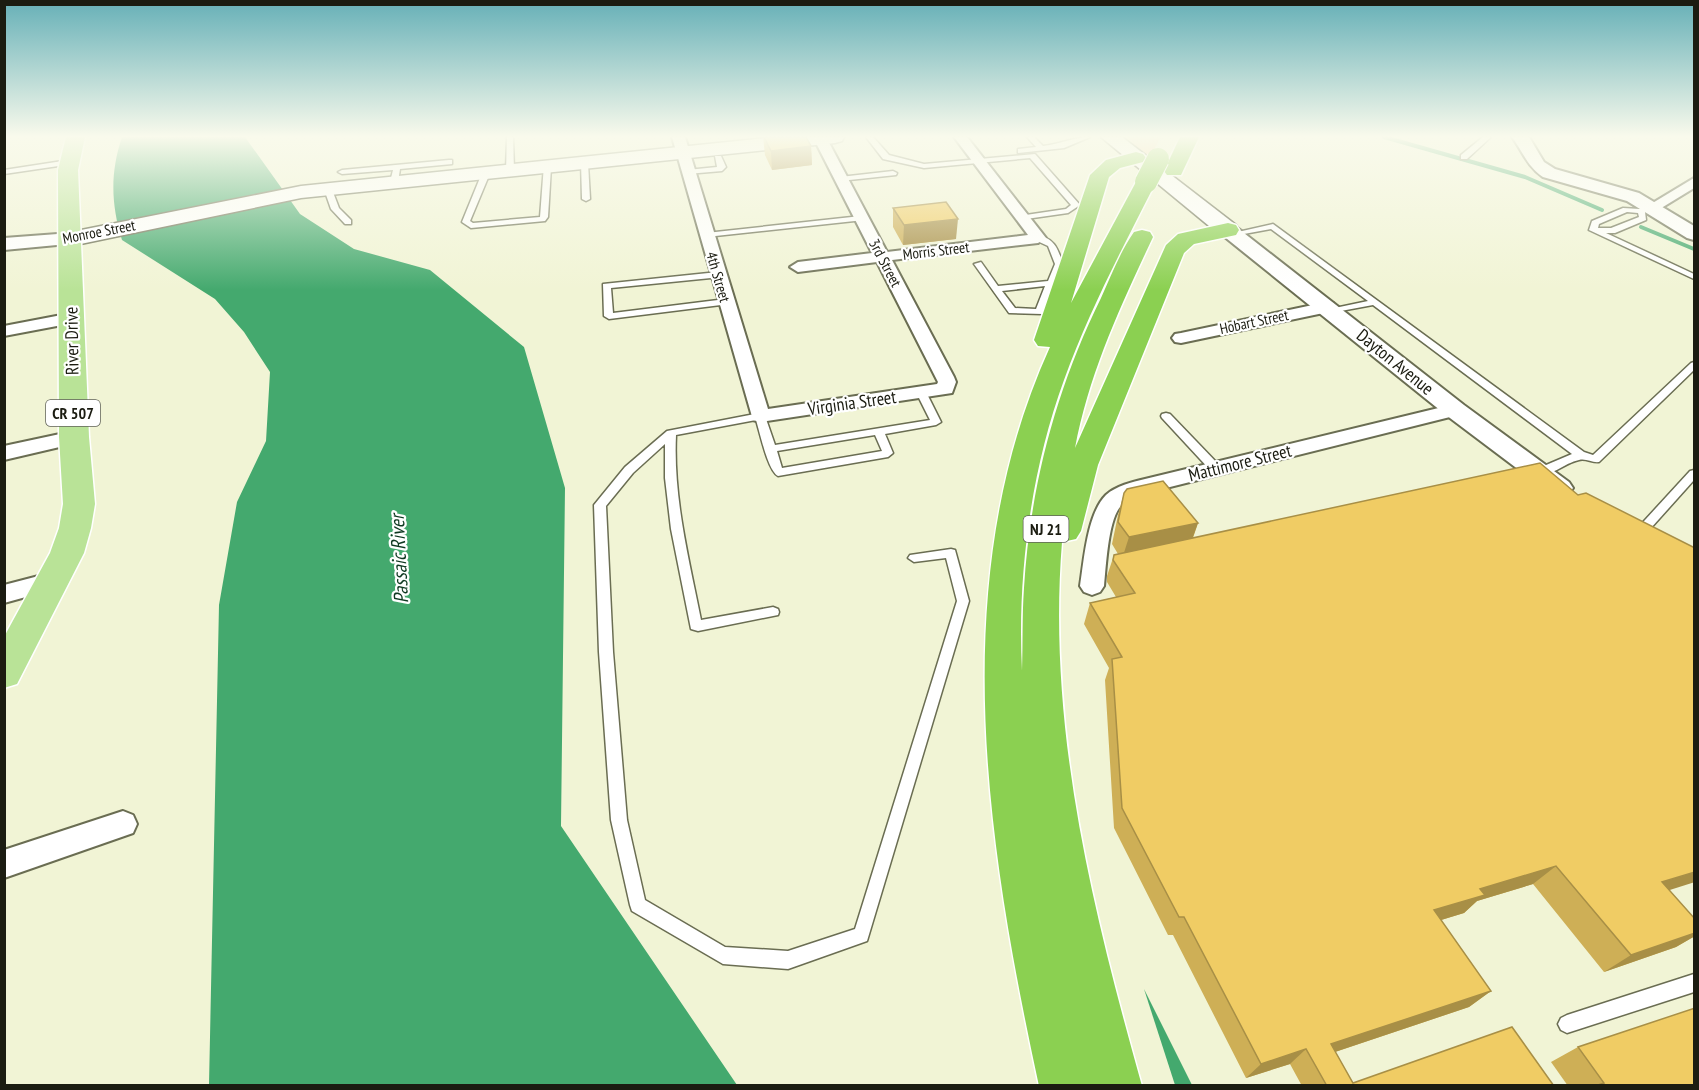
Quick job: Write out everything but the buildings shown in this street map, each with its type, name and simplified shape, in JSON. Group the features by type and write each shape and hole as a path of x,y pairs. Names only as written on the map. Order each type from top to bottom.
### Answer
{"highway":[{"path":"1006,603 1003,556 1004,518 1009,480 1024,413 1095,188"},
{"name":"NJ 21","path":"1065,1086 1037,962 1014,817 1005,699 1006,603 1014,521 1038,415 1063,346 1147,188"},
{"name":"NJ 21","path":"1116,1086 1082,959 1067,884 1050,776 1042,702 1041,607 1046,526 1057,459 1077,384 1102,322 1150,188"},
{"path":"1067,884 1059,635 1060,571 1069,511 1088,454 1174,250 1186,239 1230,232"}],"main road":[{"name":"River Drive","path":"4,673 54,581 75,528 79,504 74,436 72,188"},
{"name":"Monroe Street","path":"71,239 301,192 333,188"},
{"name":"Dayton Avenue","path":"1174,188 1230,232"}],"street":[{"name":"4th Street","path":"692,188 760,417"},
{"name":"3rd Street","path":"845,188 945,377 947,382 945,389"},
{"path":"999,188 1038,238"},
{"path":"1603,188 1622,193 1695,234"},
{"path":"1647,209 1685,188"},
{"name":"Dayton Avenue","path":"1230,232 1330,309 1533,475 1580,501"},
{"name":"Morris Street","path":"798,267 1038,238"},
{"name":"Monroe Street","path":"4,244 71,239"},
{"name":"Hobart Street","path":"1181,338 1330,309"},
{"path":"4,331 72,318"},
{"name":"Virginia Street","path":"760,417 945,389"},
{"name":"Mattimore Street","path":"1097,576 1105,517 1110,503 1121,495 1145,486 1455,410"},
{"path":"4,453 74,436"},
{"path":"1616,523 1647,540"},
{"path":"4,594 54,581"},
{"path":"4,864 123,824"}],"lane":[{"path":"480,188 466,222 471,226 542,219 546,188"},
{"path":"585,188 586,199"},
{"path":"1022,218 1068,212 1076,205 1061,188"},
{"path":"328,189 335,209 348,222"},
{"path":"1647,209 1643,218 1612,231 1593,230 1595,222 1626,210 1647,209"},
{"path":"706,235 861,218"},
{"path":"1230,232 1274,226 1580,454 1595,459 1695,365"},
{"path":"1593,230 1695,277"},
{"path":"978,264 1012,311 1039,312 1059,264 1052,245 1038,238"},
{"path":"718,274 606,286 609,316 726,302"},
{"path":"996,289 1053,283"},
{"path":"1330,309 1376,302"},
{"path":"769,449 936,422 921,392"},
{"path":"1166,416 1216,469"},
{"path":"879,431 888,453 778,472 760,417 671,433 629,470 600,505 606,651 619,820 638,905 723,955 788,960 861,935 963,601 951,553 914,558"},
{"path":"671,433 670,465 675,506 696,625 773,612"},
{"path":"1533,475 1580,454"},
{"path":"1647,540 1695,474"},
{"path":"1567,1024 1695,983"}],"water":[{"name":"Passaic River","path":"113,188 281,188 300,214 354,249 430,270 524,347 565,488 561,826 737,1085 209,1085 219,605 237,502 266,441 270,372 244,332 215,299 122,240"},
{"path":"1144,989 1192,1085 1175,1085"}],"waterway":[{"path":"1550,188 1602,210"},
{"path":"1641,227 1694,249"}]}
